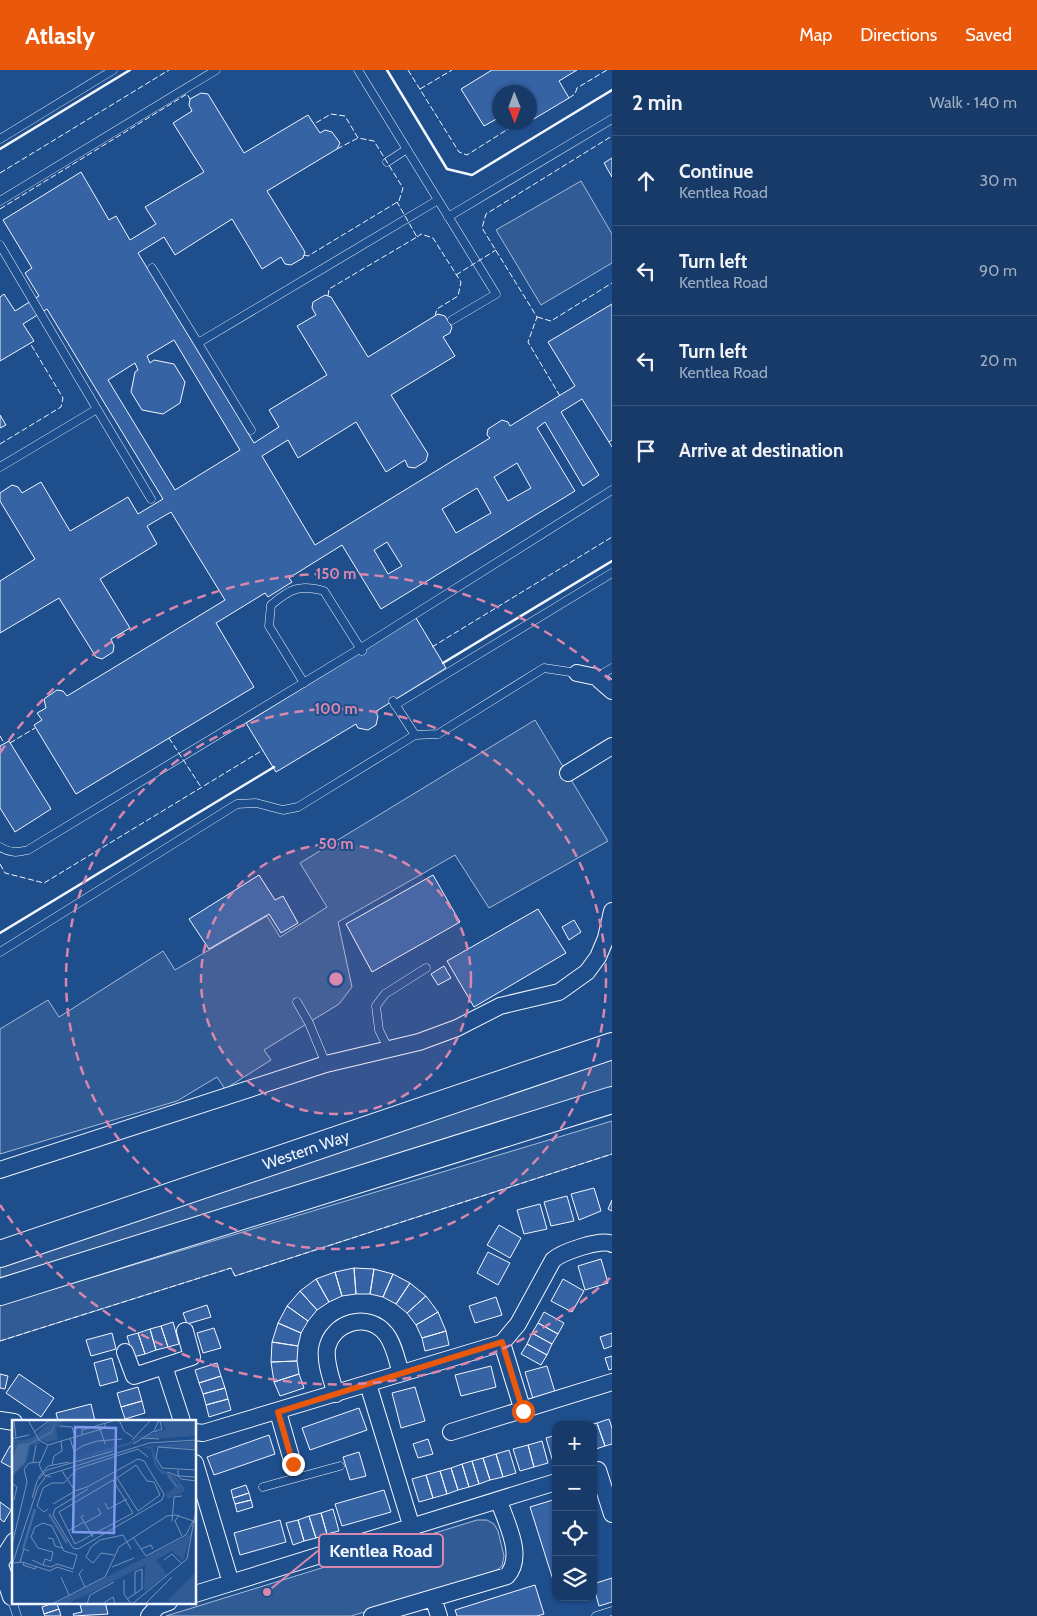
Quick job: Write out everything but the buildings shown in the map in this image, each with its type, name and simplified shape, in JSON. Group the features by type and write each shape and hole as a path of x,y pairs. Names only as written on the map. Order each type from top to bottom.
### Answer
{"main road":[{"name":"Western Way","path":"1,1251 612,1046"},
{"path":"0,1292 612,1100"}],"street":[{"path":"578,673 596,677 612,691"},
{"path":"568,773 612,746"},
{"path":"0,1170 326,1064 419,1042 457,1028 500,1006 559,992 587,972 598,957 606,938 612,910"},
{"path":"196,1432 203,1433 278,1412 502,1342 518,1324 553,1260 559,1255 598,1243 610,1242 612,1244"},
{"path":"336,1394 327,1351 330,1340 340,1328 353,1322 371,1324 386,1334 400,1374"},
{"path":"125,1352 134,1376 192,1357 185,1331"},
{"path":"502,1342 523,1411"},
{"path":"164,1366 182,1420"},
{"path":"451,1432 612,1382"},
{"path":"368,1384 412,1528"},
{"path":"278,1412 296,1471"},
{"path":"196,1466 232,1583"},
{"path":"601,1469 612,1514"},
{"path":"196,1594 552,1483"},
{"path":"372,1616 508,1576 514,1568 516,1557 499,1501"},
{"path":"11,1597 0,1564 12,1544"},
{"path":"433,1598 439,1616"},
{"path":"148,1616 158,1606 164,1604"}],"lane":[{"path":"0,139 113,70"},
{"path":"0,201 216,70"},
{"path":"358,70 496,294 452,320"},
{"path":"448,217 612,119"},
{"path":"387,162 406,149"},
{"path":"198,343 438,200"},
{"path":"0,245 151,499"},
{"path":"152,268 251,430"},
{"path":"0,467 97,409"},
{"path":"0,847 6,851 17,853 28,850 304,682 362,650 612,490"},
{"path":"416,735 394,703 612,573"},
{"path":"304,682 269,626 271,605 288,592 307,586 324,591 362,650"},
{"path":"0,952 237,804 256,803 283,810 298,807 416,735 438,734 544,668 578,673"},
{"path":"596,677 612,668"},
{"path":"388,1048 379,1030 376,1006 385,994 426,968"},
{"path":"297,1002 309,1023 326,1064"},
{"path":"263,1488 296,1471 340,1466"},
{"path":"13,1604 17,1616"},
{"path":"596,1616 612,1611"}],"shaded area":[{"path":"581,181 612,234 612,263 541,305 496,230"},
{"path":"535,720 608,841 489,908 455,855 338,922 352,987 339,1004 264,1050 271,1060 225,1089 217,1077 177,1101 0,1154 0,1029 48,1000 59,1017 163,951 175,970 267,916 280,937 327,907 300,863"},
{"path":"612,1058 612,1090 0,1280 0,1264"},
{"path":"612,1121 612,1154 235,1276 231,1268 0,1341 0,1305"},
{"path":"477,1520 487,1520 494,1524 498,1531 504,1556 502,1566 492,1574 351,1616 166,1616"}],"fence":[{"path":"0,173 169,70"},
{"path":"408,70 459,152 467,155 507,130"},
{"path":"420,89 452,70"},
{"path":"569,98 575,94 577,88 607,70"},
{"path":"0,209 187,94 190,99"},
{"path":"304,255 308,256 399,201 403,188 374,141 358,138 345,116 331,114 314,124"},
{"path":"560,396 528,342 537,317 482,228 486,214 612,136"},
{"path":"337,149 358,138"},
{"path":"328,296 329,289 417,237 397,202"},
{"path":"417,237 421,234 433,238 461,282 458,296 437,309 435,316"},
{"path":"456,275 496,250"},
{"path":"537,317 551,321 612,283"},
{"path":"0,444 61,407 63,398 30,343"},
{"path":"609,442 612,447"},
{"path":"432,647 612,537"},
{"path":"10,743 35,728"},
{"path":"0,736 4,743"},
{"path":"169,738 201,787"},
{"path":"0,864 5,873 44,883 263,750"},
{"path":"0,1341 231,1268 235,1276 612,1154"}],"wall":[{"path":"0,149 130,70"},
{"path":"387,70 447,169 472,175 612,90"},
{"path":"443,663 612,561"},
{"path":"0,933 274,767"}],"place":[{"name":"Kentlea Road","path":"267,1592"}],"route":[{"path":"293,1464 278,1412 502,1342 523,1411"}]}
